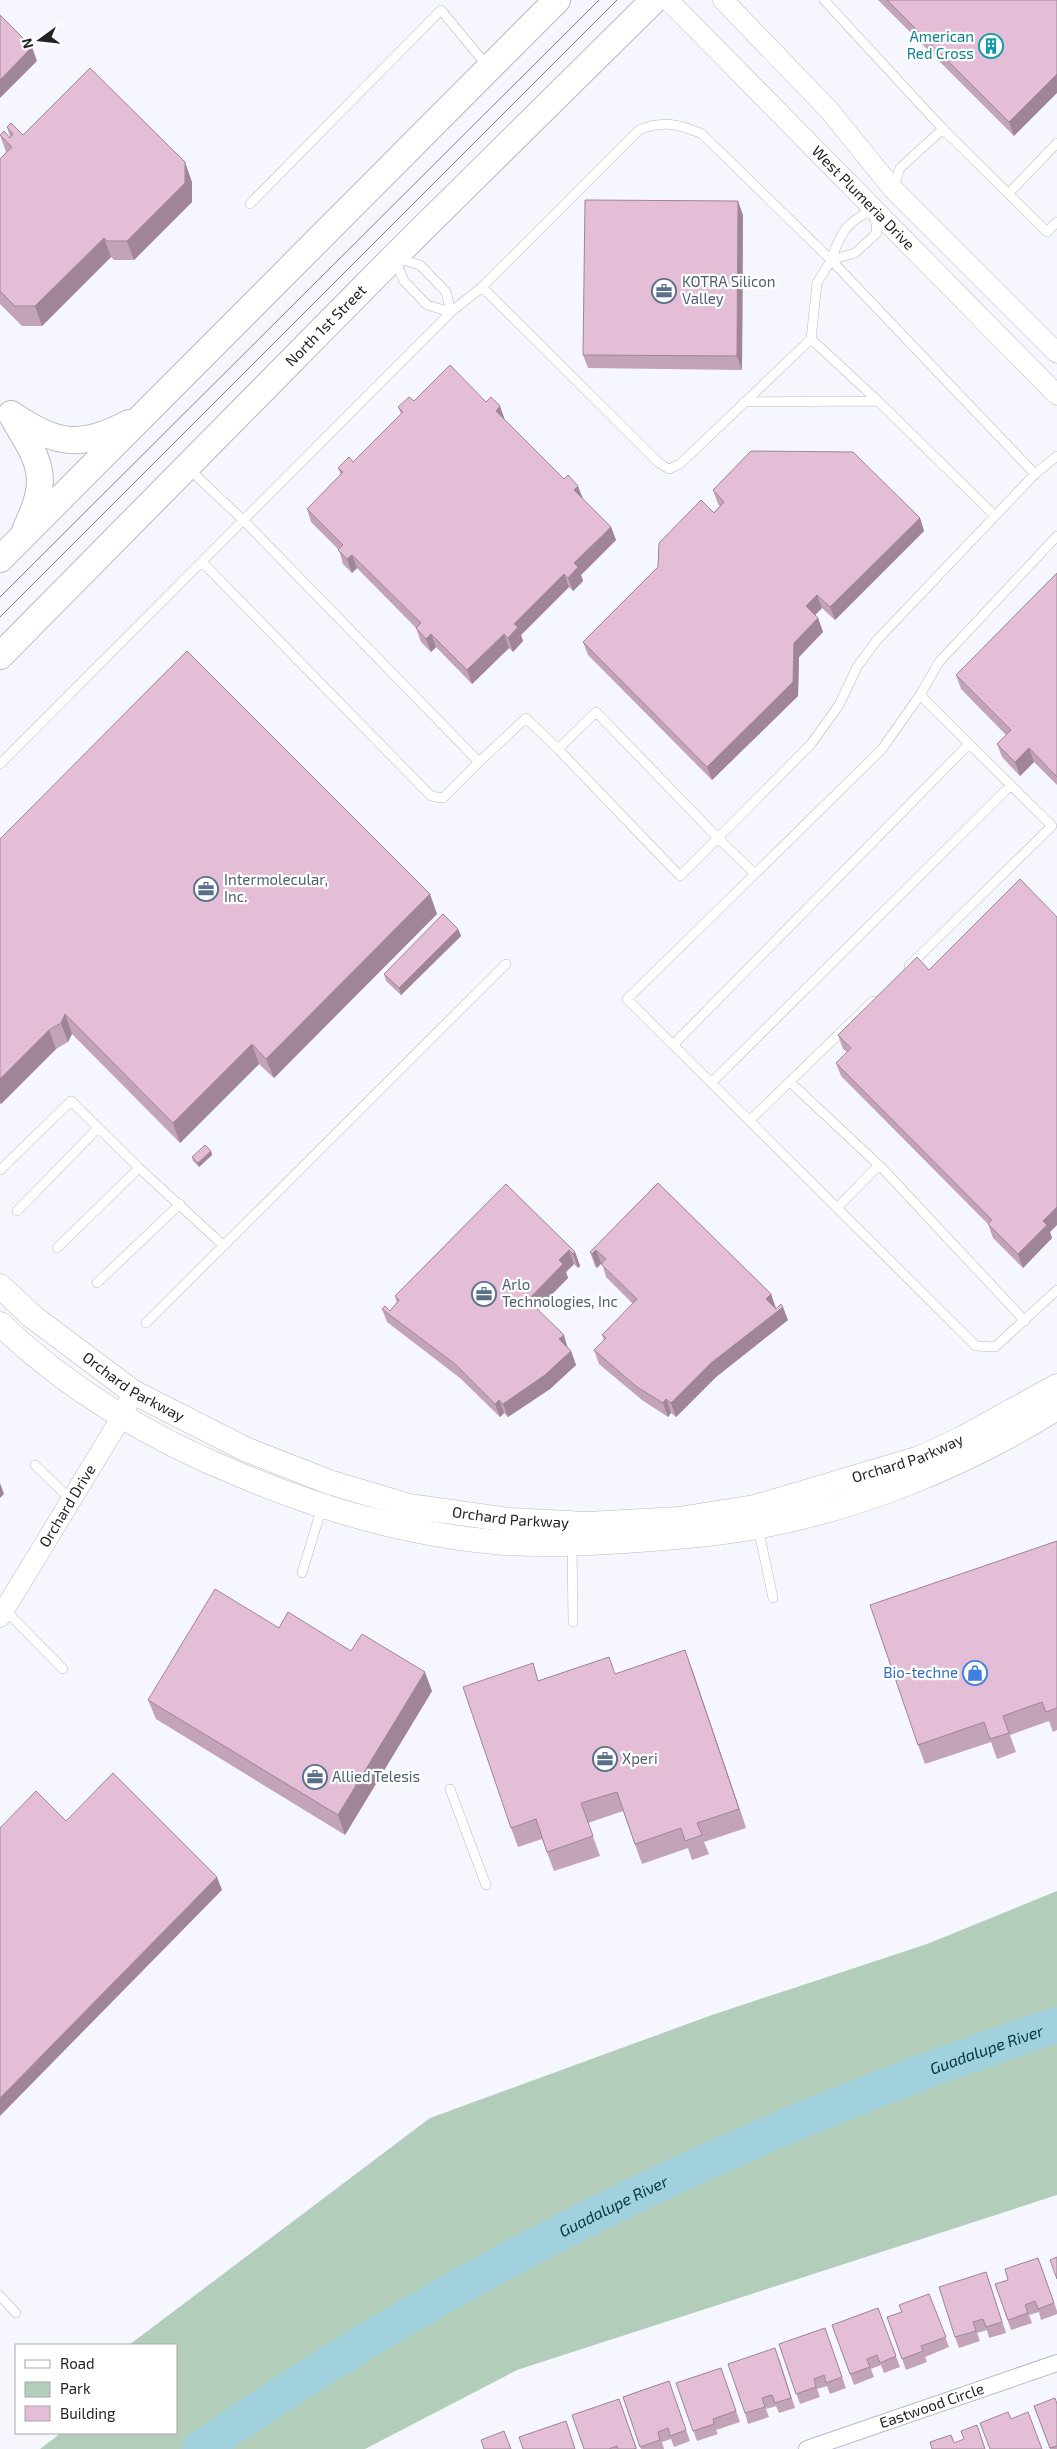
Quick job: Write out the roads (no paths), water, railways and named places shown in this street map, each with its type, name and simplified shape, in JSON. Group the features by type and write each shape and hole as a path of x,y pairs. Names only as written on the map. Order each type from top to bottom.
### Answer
{"main road":[{"path":"0,559 557,0"},
{"name":"North 1st Street","path":"0,656 394,257 654,0"},
{"path":"6,408 35,430 59,439 79,441 120,428 143,415"},
{"path":"6,408 39,465 41,482 36,507 20,539"},
{"name":"Orchard Parkway","path":"0,1286 33,1317 133,1392 245,1450 329,1482 409,1506 510,1520 587,1524 757,1517 848,1504 937,1471 1017,1433 1057,1408"},
{"name":"Orchard Parkway","path":"0,1324 28,1351 120,1418 201,1459 322,1507 408,1528 494,1542 572,1544 685,1537 757,1517 920,1458 960,1440 1057,1386"},
{"path":"322,1507 329,1482"},
{"path":"572,1544 587,1524"}],"street":[{"name":"West Plumeria Drive","path":"668,0 1057,395"},
{"name":"West Plumeria Drive","path":"723,0 829,110 893,189 1057,353"},
{"path":"874,209 893,189"},
{"name":"Orchard Drive","path":"2,1613 120,1418 133,1392"},
{"name":"Eastwood Circle","path":"807,2449 1057,2363"}],"lane":[{"path":"824,0 943,129 1047,232 1057,222"},
{"path":"250,204 441,10 479,54 489,69"},
{"path":"0,764 451,312 482,287 639,130 652,124 684,126 702,134 831,260 1035,474"},
{"path":"893,189 900,168 943,129"},
{"path":"1009,193 1057,144"},
{"path":"482,287 659,463 668,469 680,464 811,339 817,284 831,260 840,234 860,216 874,209 877,233 855,253 831,260"},
{"path":"394,257 404,281 428,305 451,312"},
{"path":"394,257 420,265 446,292 451,312"},
{"path":"811,339 878,401 995,516"},
{"path":"744,402 878,401"},
{"path":"202,562 431,796 442,798 526,718 680,876 811,744 839,705 857,668 877,640 1035,474 1057,456"},
{"path":"187,467 243,520 479,762"},
{"path":"1057,536 939,662 920,695 882,749 627,999 976,1346 995,1348 1057,1290"},
{"path":"904,971 1052,826 920,695"},
{"path":"558,749 596,712 754,874"},
{"path":"673,1045 969,744"},
{"path":"712,1082 1011,785"},
{"path":"146,1323 506,964"},
{"path":"750,1120 882,992"},
{"path":"790,1082 879,1165 1025,1321"},
{"path":"0,1170 71,1100 139,1168 223,1245"},
{"path":"17,1211 98,1128"},
{"path":"838,1207 879,1165"},
{"path":"57,1248 139,1168"},
{"path":"97,1283 180,1204"},
{"path":"35,1465 70,1499"},
{"path":"302,1572 322,1507"},
{"path":"757,1517 773,1598"},
{"path":"572,1544 573,1622"},
{"path":"2,1613 63,1669"},
{"path":"450,1789 486,1885"},
{"path":"0,2296 16,2313"}],"waterway":[{"name":"Guadalupe River","path":"200,2449 300,2382 403,2319 507,2261 613,2206 721,2155 831,2108 943,2065 1057,2025"}],"tram line":[{"path":"0,597 599,0"},
{"path":"0,617 617,0"}],"place":[{"name":"American Red Cross","path":"991,46"},
{"name":"KOTRA Silicon Valley","path":"664,291"},
{"name":"Intermolecular, Inc.","path":"206,889"},
{"name":"Arlo Technologies, Inc","path":"484,1294"},
{"name":"Bio-techne","path":"975,1673"},
{"name":"Xperi","path":"605,1759"},
{"name":"Allied Telesis","path":"315,1777"}]}
